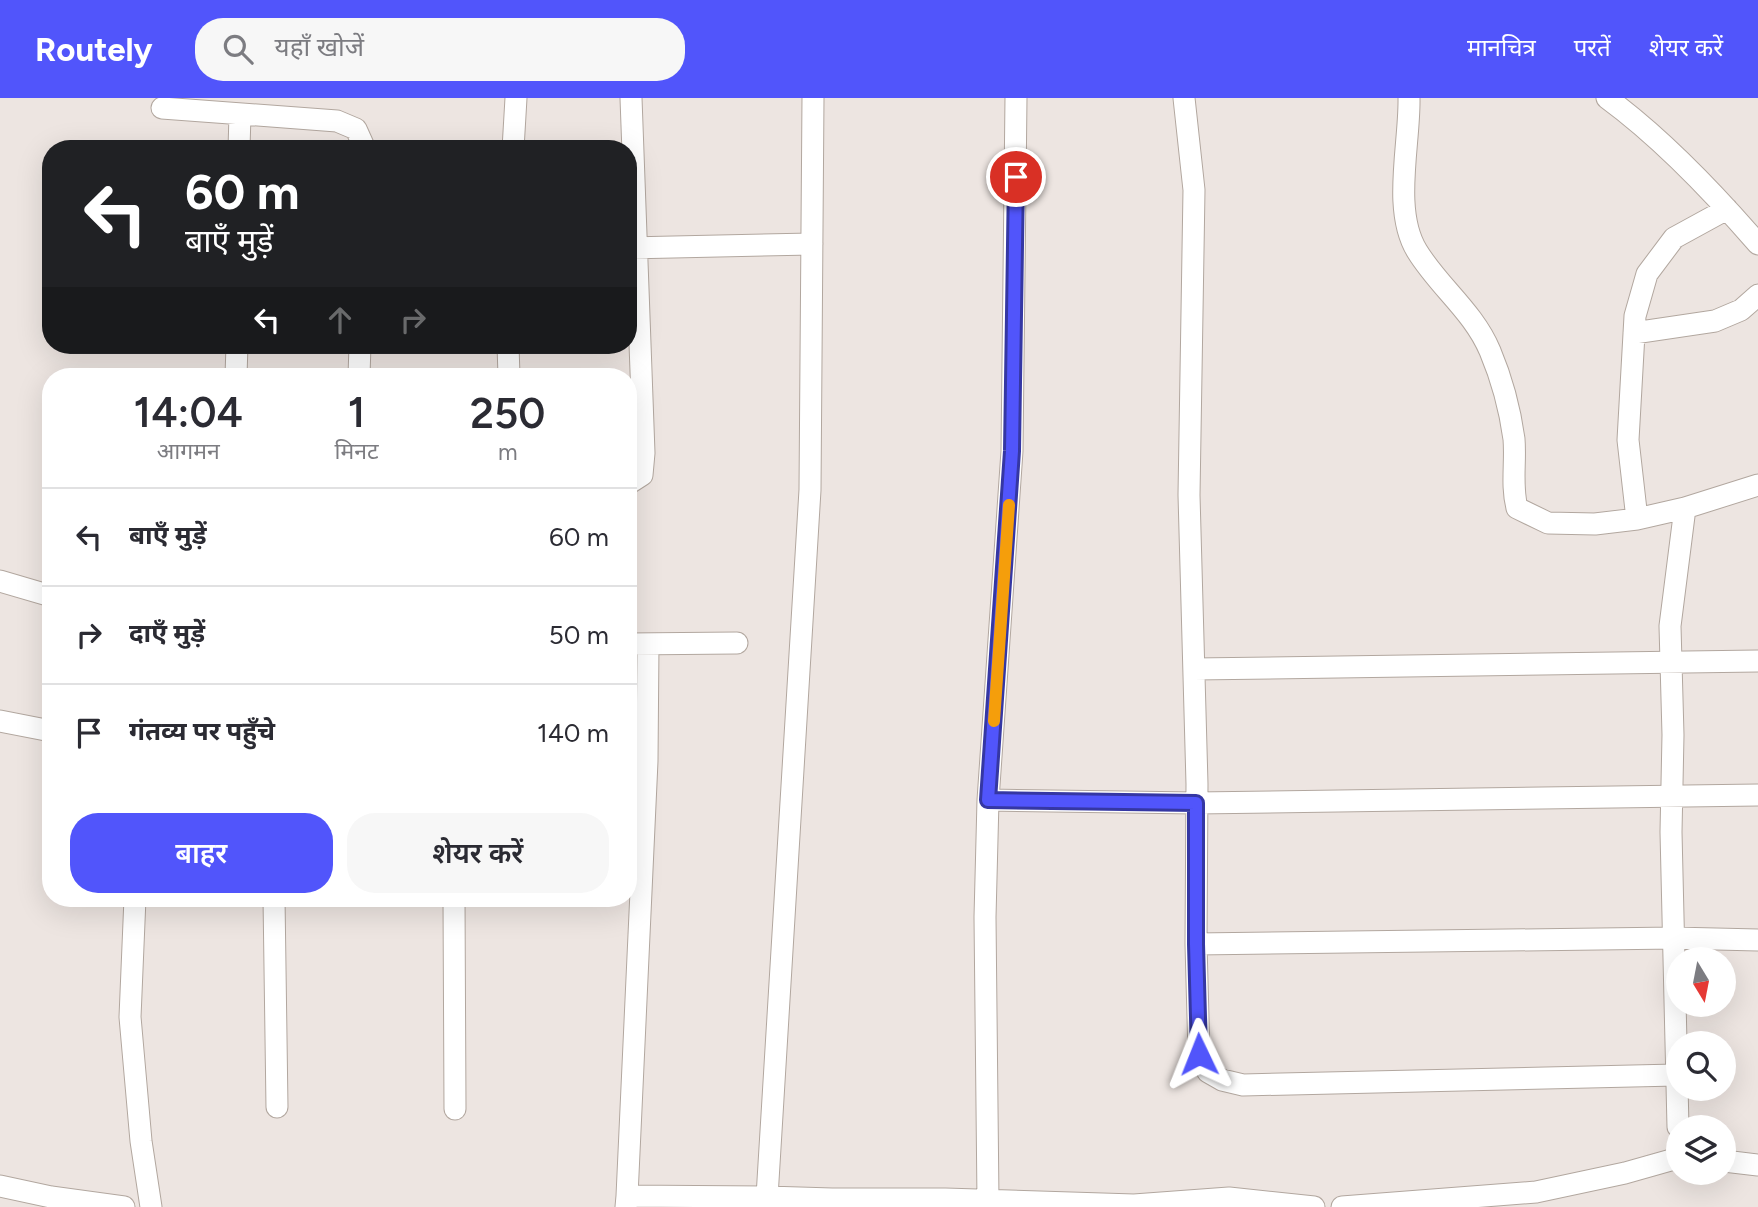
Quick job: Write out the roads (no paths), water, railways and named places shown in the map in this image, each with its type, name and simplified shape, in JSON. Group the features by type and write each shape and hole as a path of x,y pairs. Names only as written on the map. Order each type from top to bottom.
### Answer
{"street":[{"path":"514,140 516,98"},
{"path":"631,98 632,140"},
{"path":"766,1202 810,490 813,98"},
{"path":"988,1201 985,917 988,800 1012,451 1016,98"},
{"path":"1184,98 1194,190 1189,495 1199,1054 1208,1072 1222,1080 1243,1085 1666,1075"},
{"path":"1409,98 1403,206 1407,227 1416,250 1473,319 1490,351 1514,439 1514,495 1517,508 1548,523 1595,524 1637,519 1685,508 1758,485"},
{"path":"1607,98 1680,162 1758,244"},
{"path":"162,108 337,121 356,129 361,140"},
{"path":"239,140 240,114"},
{"path":"1637,519 1628,440 1635,316 1647,274 1674,238 1727,209"},
{"path":"637,248 812,244"},
{"path":"1634,333 1715,321 1741,310 1758,295"},
{"path":"637,323 644,453 642,475 637,478"},
{"path":"1675,1031 1671,626 1685,508"},
{"path":"0,581 42,593"},
{"path":"737,643 638,644 647,761 626,1201 903,1204 988,1201 1025,1205 1134,1205 1229,1198 1314,1207"},
{"path":"1194,669 1758,661"},
{"path":"0,721 42,728"},
{"path":"988,800 1196,803 1672,794 1758,795"},
{"path":"135,907 130,1017 141,1141 151,1207"},
{"path":"274,907 277,1107"},
{"path":"454,907 455,1109"},
{"path":"1196,944 1674,938 1758,940"},
{"path":"1342,1207 1424,1203 1536,1192 1559,1197 1666,1161"},
{"path":"1736,1162 1758,1165"},
{"path":"0,1186 51,1197 124,1207"}]}
